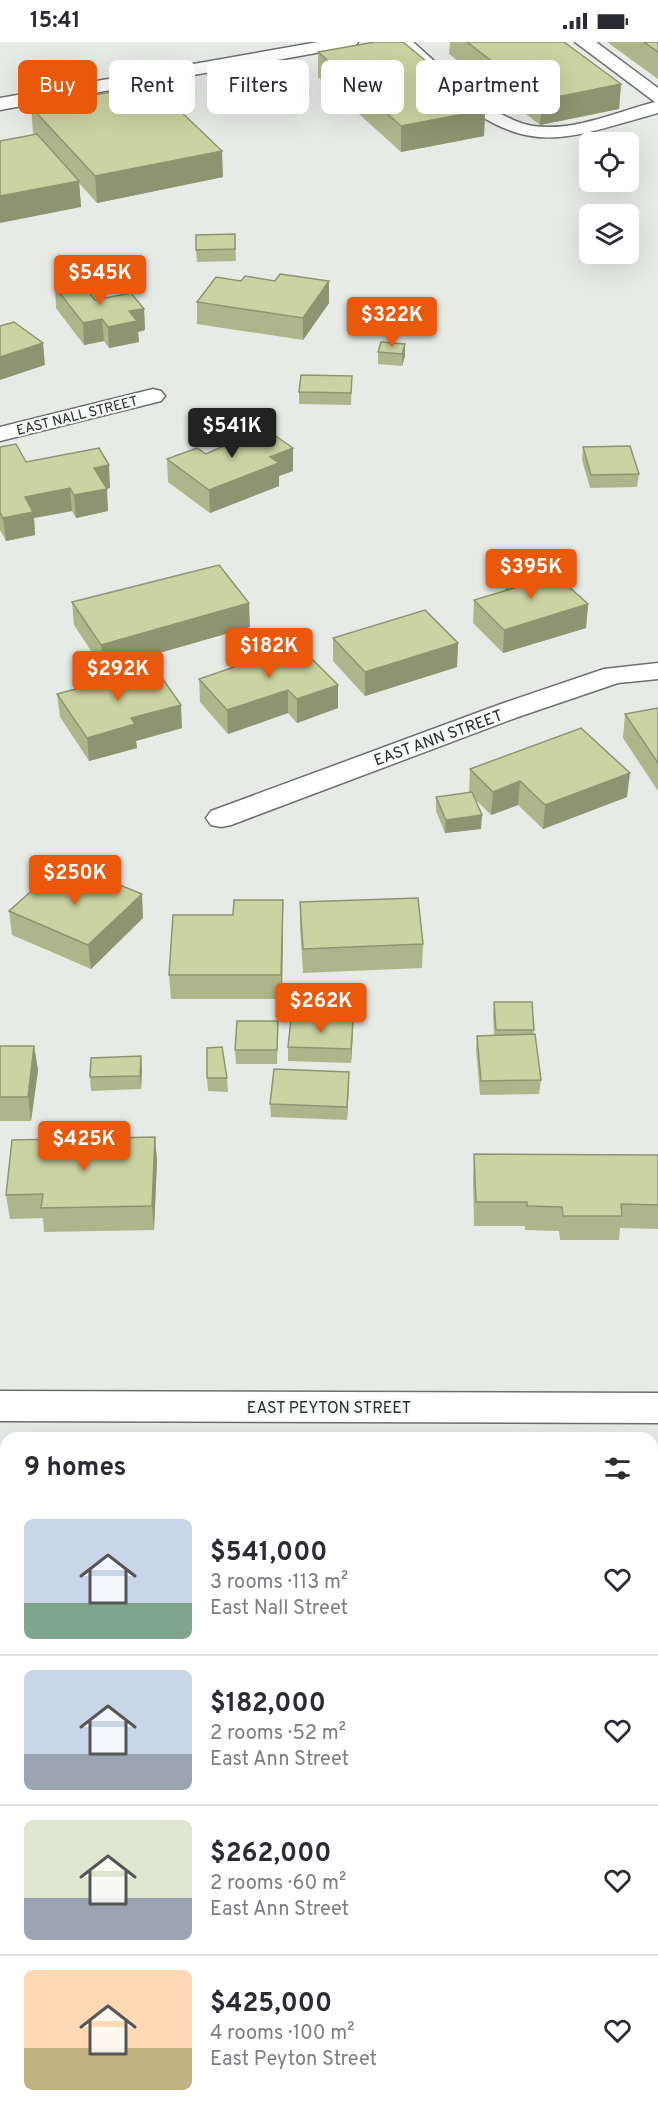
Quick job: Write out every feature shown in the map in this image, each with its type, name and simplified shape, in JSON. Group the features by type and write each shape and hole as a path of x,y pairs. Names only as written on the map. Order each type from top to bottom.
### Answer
{"street":[{"path":"0,104 349,42"},
{"path":"584,42 658,97"},
{"path":"401,49 496,121 532,132 563,131 658,107"},
{"path":"268,57 272,60"},
{"name":"EAST NALL STREET","path":"0,434 153,396"},
{"name":"EAST ANN STREET","path":"221,818 519,707 614,675 658,671"},
{"name":"EAST PEYTON STREET","path":"0,1406 658,1408"}],"building":[{"path":"375,42 403,42 425,60 416,60 416,114 464,114 401,126 388,114 404,114 404,60 327,60 318,52"},
{"path":"467,42 564,42 621,84 560,96 560,60 490,60"},
{"path":"644,42 658,42 658,52"},
{"path":"109,92 109,114 183,114 222,151 95,176 37,114 97,114 97,94"},
{"path":"37,134 79,181 0,196 0,141"},
{"path":"235,234 235,249 196,250 196,235"},
{"path":"280,274 329,281 303,318 197,302 216,277 241,281 245,276 275,281"},
{"path":"81,282 95,300 131,293 144,309 129,311 137,321 108,327 102,319 83,323 55,287"},
{"path":"14,322 43,343 0,357 0,326"},
{"path":"381,342 405,344 402,354 378,352"},
{"path":"301,375 352,376 351,393 299,392"},
{"path":"264,428 293,448 270,457 279,463 209,490 167,459 197,448 206,454"},
{"path":"16,444 26,462 99,448 109,465 94,468 107,489 74,495 70,488 25,497 33,512 3,518 0,512 0,447"},
{"path":"630,446 639,474 591,475 583,447"},
{"path":"219,565 249,603 101,645 72,602"},
{"path":"548,568 588,604 504,630 474,600 514,588 506,580"},
{"path":"425,610 458,643 365,672 333,638"},
{"path":"298,645 338,685 297,699 288,690 227,710 199,679"},
{"path":"155,668 181,705 131,718 135,724 87,738 57,694"},
{"path":"658,708 658,763 625,714"},
{"path":"581,728 630,773 545,805 520,781 493,792 470,769"},
{"path":"472,792 482,815 446,820 436,797"},
{"path":"56,869 97,886 105,879 142,894 88,945 9,911"},
{"path":"418,898 423,944 303,949 300,902"},
{"path":"234,900 283,900 281,975 169,975 173,915 233,915"},
{"path":"494,1002 532,1002 534,1030 496,1030"},
{"path":"291,1019 353,1021 351,1049 288,1047"},
{"path":"237,1021 278,1021 277,1050 235,1050"},
{"path":"535,1034 541,1080 481,1081 477,1036"},
{"path":"0,1046 34,1046 28,1097 0,1097"},
{"path":"222,1047 227,1078 207,1078 207,1048"},
{"path":"141,1056 140,1076 90,1077 91,1058"},
{"path":"274,1069 349,1072 347,1107 270,1104"},
{"path":"155,1137 152,1206 41,1208 43,1194 6,1195 12,1140"},
{"path":"474,1154 658,1155 658,1205 621,1204 622,1216 563,1216 562,1207 527,1206 527,1202 476,1202"}]}
